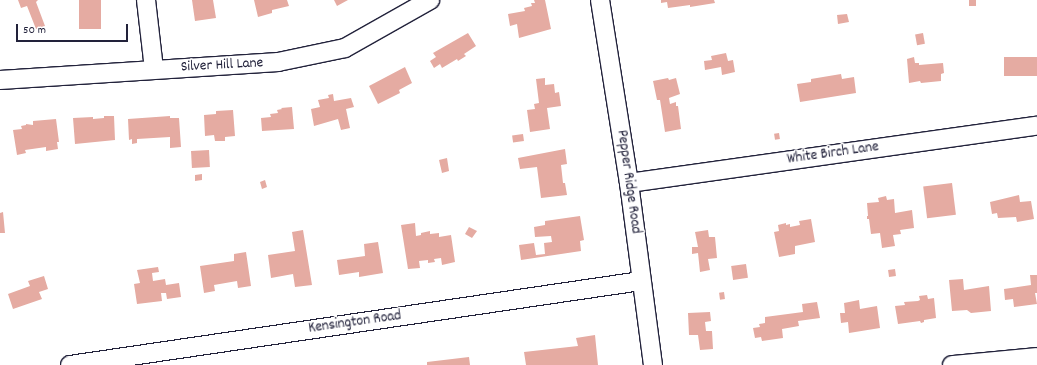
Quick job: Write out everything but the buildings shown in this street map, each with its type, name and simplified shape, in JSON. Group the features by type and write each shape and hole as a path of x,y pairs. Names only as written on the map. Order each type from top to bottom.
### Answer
{"street":[{"path":"146,0 154,69"},
{"name":"Pepper Ridge Road","path":"600,0 629,183 653,365"},
{"name":"Silver Hill Lane","path":"0,80 154,69 243,66 318,55 345,48 420,2"},
{"name":"White Birch Lane","path":"629,183 1037,126"},
{"name":"Kensington Road","path":"70,365 641,281"},
{"path":"952,365 1037,357"}]}
